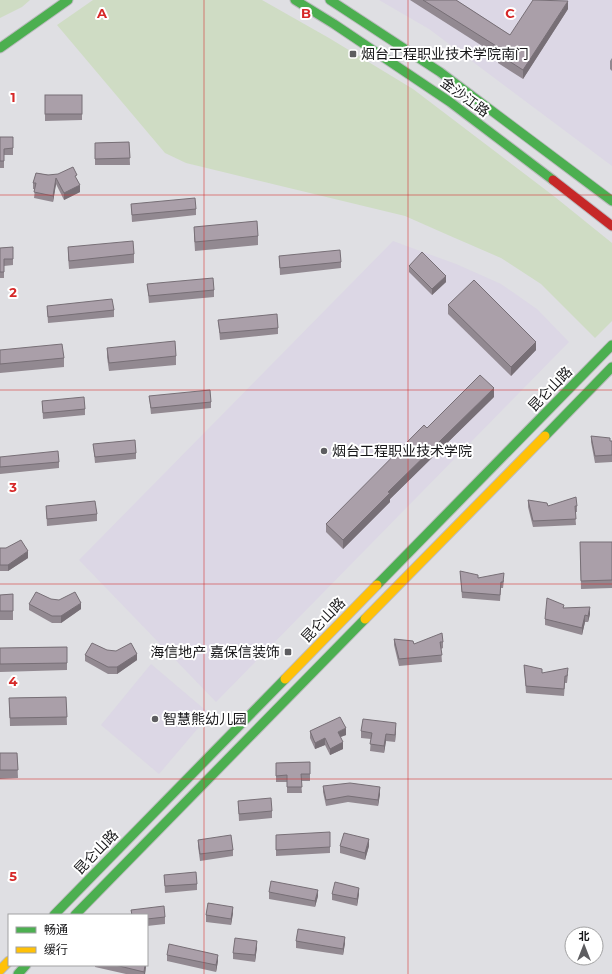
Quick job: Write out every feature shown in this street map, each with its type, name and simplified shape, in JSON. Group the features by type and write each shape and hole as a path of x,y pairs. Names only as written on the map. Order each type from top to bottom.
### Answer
{"street":[{"path":"0,48 68,0"},
{"name":"金沙江路","path":"295,0 334,24 450,102 612,226"},
{"name":"金沙江路","path":"330,0 440,72 612,201"},
{"name":"昆仑山路","path":"55,914 612,345"},
{"name":"昆仑山路","path":"76,914 612,367"},
{"path":"0,970 8,962"},
{"path":"18,974 25,966"}],"shaded area":[{"path":"379,0 612,0 612,166 429,29"},
{"name":"烟台工程职业技术学院","path":"393,241 456,264 501,284 537,309 569,342 216,702 79,560"},
{"name":"智慧熊幼儿园","path":"151,664 210,714 159,774 101,725"}],"green space":[{"path":"0,0 30,0 22,7 0,18"},
{"path":"93,0 262,0 329,38 413,89 555,197 612,243 612,321 595,338 541,284 501,258 405,216 186,163 165,153 57,25"}],"building":[{"path":"423,0 456,0 510,35 533,0 568,1 523,70 498,54 501,49"},
{"path":"45,95 82,95 82,114 45,114"},
{"path":"0,137 13,137 13,148 4,149 4,161 0,161"},
{"path":"129,142 130,158 95,159 95,143"},
{"path":"73,167 77,175 75,176 80,185 64,193 56,178 53,196 34,192 36,183 33,183 36,173 48,175 58,174"},
{"path":"195,198 196,209 132,215 131,204"},
{"path":"257,221 258,236 195,242 194,227"},
{"path":"133,241 134,254 69,261 68,247"},
{"path":"13,247 13,259 4,259 4,272 0,272 0,248"},
{"path":"340,250 341,262 280,268 279,256"},
{"path":"422,252 446,276 432,289 409,266"},
{"path":"213,278 214,290 149,296 147,284"},
{"path":"474,280 536,342 511,367 448,305"},
{"path":"112,299 114,310 48,317 47,306"},
{"path":"277,314 278,328 220,333 218,320"},
{"path":"175,341 176,356 109,363 107,348"},
{"path":"62,344 64,358 0,364 0,350"},
{"path":"480,375 494,388 388,492 390,493 343,540 326,524 424,425 427,428"},
{"path":"210,390 211,402 151,408 149,396"},
{"path":"84,397 85,409 43,413 42,401"},
{"path":"591,436 610,438 610,441 612,441 612,455 595,456"},
{"path":"135,440 136,453 95,457 93,444"},
{"path":"58,451 59,462 0,467 0,457"},
{"path":"576,497 576,519 533,521 528,500 547,503 548,506"},
{"path":"95,501 97,514 47,519 46,506"},
{"path":"21,540 28,551 8,565 0,565 0,548 6,548"},
{"path":"580,542 612,542 612,580 581,581"},
{"path":"460,571 478,575 478,578 504,573 503,582 501,582 500,595 462,592"},
{"path":"36,592 51,599 59,600 75,592 81,603 61,616 52,616 29,604"},
{"path":"13,594 13,611 0,611 0,595"},
{"path":"547,598 564,605 563,608 590,607 588,616 585,615 582,628 545,619"},
{"path":"442,633 443,642 440,642 442,655 399,659 394,639 413,641 414,644"},
{"path":"92,643 107,650 116,651 131,643 137,654 117,667 108,667 85,655"},
{"path":"67,647 67,663 0,664 0,648"},
{"path":"524,665 542,669 542,673 568,668 567,676 565,676 564,689 526,686"},
{"path":"66,697 67,717 10,718 9,698"},
{"path":"340,717 346,728 338,732 343,742 330,749 325,738 315,743 310,731"},
{"path":"363,719 396,723 395,735 386,734 384,746 370,744 372,733 361,731"},
{"path":"0,753 17,753 18,770 0,770"},
{"path":"310,762 310,774 301,774 302,787 287,787 287,775 276,776 276,763"},
{"path":"350,783 380,787 378,800 348,796 326,800 323,786"},
{"path":"271,798 272,811 239,814 238,801"},
{"path":"330,832 330,847 276,850 276,835"},
{"path":"344,833 369,839 365,853 340,846"},
{"path":"231,835 233,850 200,854 198,840"},
{"path":"196,872 197,884 165,886 164,875"},
{"path":"271,881 318,890 315,901 269,892"},
{"path":"335,882 359,888 357,899 332,894"},
{"path":"208,903 233,907 231,919 206,915"},
{"path":"164,906 165,917 148,919 148,914 132,914 131,910"},
{"path":"298,929 345,937 343,949 296,941"},
{"path":"235,938 257,941 255,955 233,953"},
{"path":"169,944 218,955 216,965 167,955"},
{"path":"119,966 145,966 144,972"}],"traffic: fast":[{"path":"0,48 68,0"},
{"path":"295,0 334,24 450,102 553,180"},
{"path":"330,0 440,72 612,201"},
{"path":"377,585 612,345"},
{"path":"545,436 612,367"},
{"path":"76,914 365,619"},
{"path":"55,914 285,679"},
{"path":"18,974 25,966"}],"traffic: slow":[{"path":"365,619 545,436"},
{"path":"285,679 377,585"},
{"path":"0,970 8,962"}],"traffic: jam":[{"path":"553,180 612,226"}],"place":[{"name":"烟台工程职业技术学院南门","path":"353,54"},
{"name":"烟台工程职业技术学院","path":"324,451"},
{"name":"海信地产 嘉保信装饰","path":"288,652"},
{"name":"智慧熊幼儿园","path":"155,719"}]}
